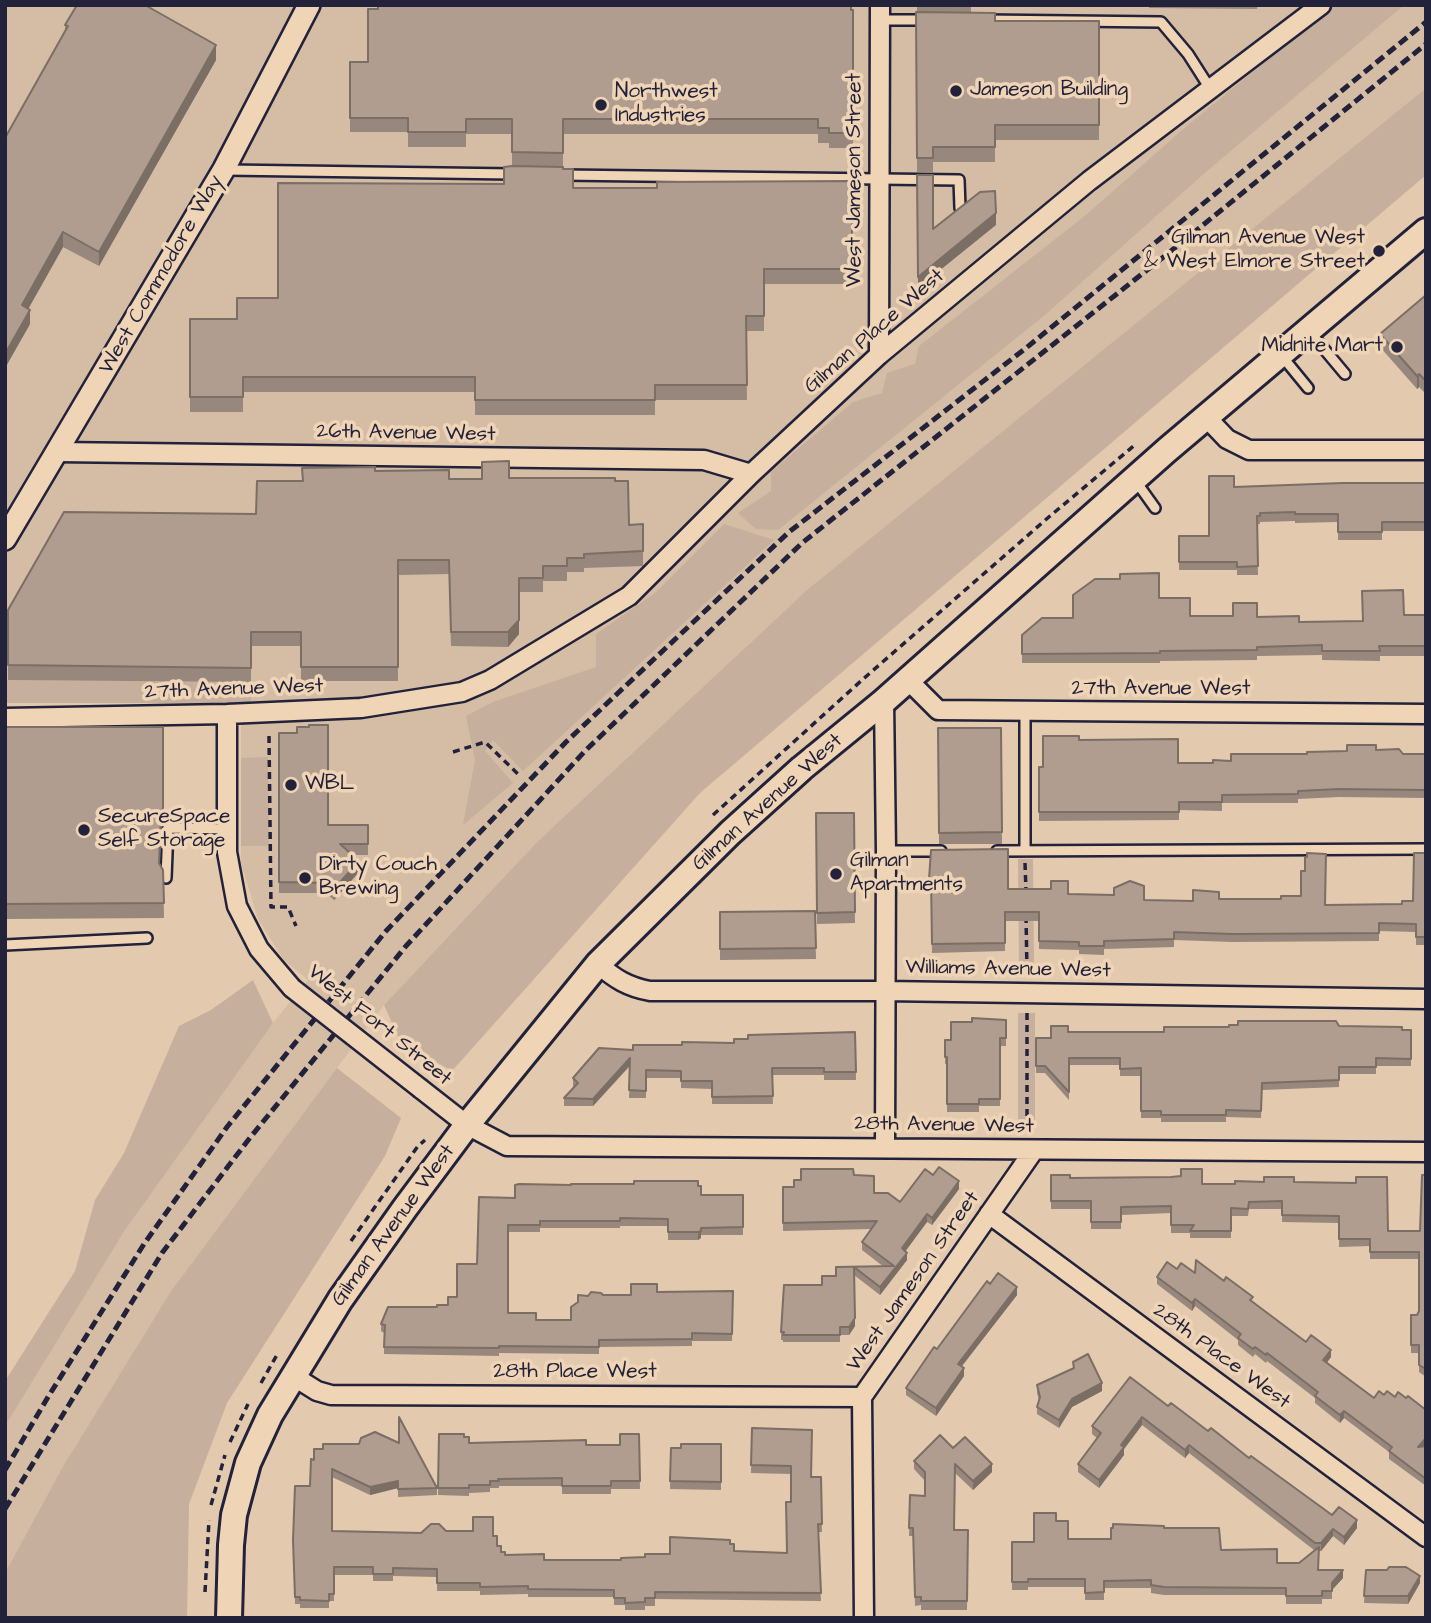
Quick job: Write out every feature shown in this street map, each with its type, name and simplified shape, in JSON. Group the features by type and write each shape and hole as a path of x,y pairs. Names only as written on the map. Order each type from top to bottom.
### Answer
{"main road":[{"name":"Gilman Avenue West","path":"229,1618 234,1515 258,1439 293,1376 340,1300 467,1125 598,964 730,833 802,768 884,701 1134,479 1426,231"}],"street":[{"name":"West Commodore Way","path":"5,539 224,170 309,5"},
{"name":"Gilman Place West","path":"462,692 491,680 629,596 751,474 879,355 1089,181 1321,5"},
{"name":"West Jameson Street","path":"879,355 880,12"},
{"path":"1206,417 1227,439 1249,450 1426,450"},
{"name":"26th Avenue West","path":"57,452 704,460 751,474"},
{"name":"27th Avenue West","path":"908,680 938,710 1426,714"},
{"name":"27th Avenue West","path":"5,718 227,714 361,708 462,692"},
{"path":"884,701 885,1148"},
{"name":"West Fort Street","path":"227,714 228,852 237,906 259,948 292,988 467,1125"},
{"name":"Williams Avenue West","path":"598,964 617,980 632,988 650,991 885,991 1426,999"},
{"name":"28th Avenue West","path":"467,1125 507,1146 1426,1152"},
{"name":"West Jameson Street","path":"864,1618 862,1397 1034,1150"},
{"name":"28th Place West","path":"989,1214 1426,1537"},
{"name":"28th Place West","path":"293,1376 317,1391 331,1395 862,1397"}],"lane":[{"path":"880,12 933,20"},
{"path":"973,20 1161,22 1188,54 1210,90"},
{"path":"224,170 517,174"},
{"path":"545,174 959,180 960,208"},
{"path":"1308,330 1345,374"},
{"path":"1280,354 1308,388"},
{"path":"1134,479 1155,508"},
{"path":"1025,712 1025,851"},
{"path":"166,878 168,828 229,829"},
{"path":"987,851 1426,849"},
{"path":"886,851 948,851"},
{"path":"5,946 147,938"}],"path":[{"path":"269,736 271,907 288,907 296,926"},
{"path":"453,752 485,742 519,775"},
{"path":"1025,851 1026,891"},
{"path":"1026,905 1027,972"},
{"path":"1027,1011 1027,1132"}],"shaded area":[{"path":"5,5 1426,5 1426,88 808,589 536,843 384,1005 171,1291 62,1468 5,1573 5,1423 125,1230 178,1152 308,980 284,960 258,919 241,863 241,703 5,703"},
{"path":"1335,5 1404,5 1207,171 1046,314 778,530 756,529 738,513 771,491 771,472 853,402 882,393 887,373 915,364 919,346 1086,215 1189,124"},
{"path":"1426,88 1426,175 700,793 452,1071 401,1043 384,1005 536,843 808,589"},
{"path":"724,524 774,540 523,771 493,740 485,751 513,783 463,825 475,760 466,716 493,702 596,667 596,634 655,593"},
{"path":"5,681 251,682 251,703 5,703"},
{"path":"268,757 269,846 241,846 241,758"},
{"path":"1018,859 1033,859 1034,969 1019,969"},
{"path":"253,980 273,1023 125,1230 5,1426 5,1381 75,1271 95,1200 124,1153 179,1026 211,1010"},
{"path":"1018,1013 1035,1013 1035,1128 1018,1128"},
{"path":"337,1068 401,1118 385,1156 227,1403 189,1504 187,1618 5,1618 5,1573 62,1468 171,1291"}],"building":[{"path":"77,5 145,5 216,45 99,252 63,232 22,305 30,310 5,354 5,138"},
{"name":"Northwest Industries","path":"378,5 851,5 853,133 829,133 829,128 818,128 818,119 563,119 563,153 512,152 512,119 466,119 466,132 408,132 408,118 350,118 350,62 368,62 368,9 378,9"},
{"path":"916,12 995,13 995,21 1099,21 1099,125 995,125 995,147 933,147 933,158 917,158"},
{"path":"504,167 573,169 573,188 657,188 657,182 852,181 852,269 764,269 764,316 746,316 747,385 655,385 655,400 475,400 475,377 243,377 243,397 190,397 190,319 237,319 237,298 278,298 278,183 504,184"},
{"path":"917,175 933,175 933,229 980,192 995,191 996,213 918,277"},
{"path":"1426,295 1426,381 1419,374 1417,376 1380,334"},
{"path":"509,461 509,478 615,478 615,481 628,481 629,525 643,524 643,551 584,554 584,558 567,558 567,566 543,566 543,578 519,578 519,620 508,632 451,632 449,560 398,560 398,667 301,667 301,632 251,632 251,668 8,665 8,610 64,512 256,514 257,481 303,481 302,468 449,470 449,479 482,479 482,462"},
{"path":"1209,476 1234,476 1234,487 1426,483 1426,522 1382,522 1382,532 1338,532 1338,514 1260,513 1260,516 1257,516 1258,566 1237,567 1237,562 1179,562 1179,536 1209,536"},
{"path":"1159,573 1159,598 1190,598 1190,616 1233,616 1233,603 1257,603 1257,617 1299,616 1299,622 1363,621 1362,591 1403,590 1404,615 1426,615 1426,646 1379,646 1380,651 1322,651 1322,645 1160,653 1022,654 1022,635 1042,618 1073,618 1073,595 1095,579 1120,579 1120,574"},
{"path":"328,725 328,825 368,825 368,844 340,844 359,861 334,889 326,883 279,882 279,733 297,733 297,727"},
{"name":"SecureSpace Self Storage","path":"5,727 163,727 163,808 159,863 163,870 164,903 5,904"},
{"path":"938,728 1001,728 1002,832 939,833"},
{"path":"1043,736 1079,736 1079,740 1178,739 1178,763 1231,761 1231,754 1307,754 1347,751 1347,745 1376,745 1376,750 1399,749 1403,754 1426,754 1426,790 1339,789 1298,791 1298,794 1222,795 1222,802 1179,802 1179,812 1039,812 1039,767 1043,767"},
{"name":"Gilman Apartments","path":"816,813 854,813 855,912 817,913"},
{"path":"1008,849 1008,889 1051,889 1051,881 1068,881 1068,894 1114,895 1114,888 1130,881 1144,886 1144,900 1193,901 1193,890 1219,892 1219,899 1281,899 1281,896 1301,896 1301,871 1305,871 1307,853 1326,854 1325,905 1402,904 1402,901 1413,901 1414,853 1426,853 1426,937 1416,937 1416,924 1379,923 1379,933 1174,932 1174,939 1104,941 1104,946 1079,946 1079,942 1039,941 1039,912 1005,912 1005,943 932,944 929,879 931,850"},
{"path":"815,911 816,948 720,949 720,912"},
{"path":"972,1018 1006,1020 1006,1038 1000,1038 1000,1099 979,1099 979,1104 947,1104 945,1040 951,1040 951,1022 972,1022"},
{"path":"1238,1021 1336,1021 1339,1026 1402,1027 1402,1030 1411,1030 1411,1059 1376,1058 1376,1067 1339,1067 1339,1080 1262,1083 1261,1111 1226,1110 1226,1115 1161,1115 1161,1111 1141,1111 1141,1068 1120,1069 1120,1058 1069,1058 1069,1092 1045,1066 1036,1066 1036,1038 1051,1038 1051,1026 1068,1026 1068,1032 1164,1032 1164,1027 1229,1027 1238,1025"},
{"path":"855,1032 856,1072 824,1072 824,1068 772,1068 773,1096 712,1097 712,1081 681,1081 681,1071 646,1070 646,1091 629,1090 630,1058 593,1099 564,1098 578,1083 573,1078 599,1048 633,1050 633,1045 734,1043 734,1039 748,1039 748,1035"},
{"path":"939,1167 959,1181 932,1218 927,1214 902,1248 907,1253 880,1287 854,1267 855,1318 849,1327 840,1327 840,1335 783,1335 784,1285 822,1285 822,1276 836,1276 836,1267 894,1266 862,1242 877,1221 783,1223 783,1187 794,1187 794,1180 801,1180 801,1169 853,1169 854,1175 874,1176 874,1193 888,1193 900,1202 925,1169 933,1175"},
{"path":"1181,1169 1202,1169 1202,1184 1264,1182 1264,1177 1294,1177 1294,1182 1356,1183 1356,1177 1387,1177 1388,1231 1420,1231 1422,1175 1426,1175 1426,1369 1419,1365 1419,1345 1411,1345 1411,1315 1417,1315 1419,1311 1419,1252 1370,1252 1370,1239 1339,1239 1339,1216 1282,1215 1282,1201 1249,1202 1248,1209 1231,1208 1231,1231 1190,1231 1194,1225 1171,1225 1171,1206 1121,1207 1121,1222 1091,1222 1091,1201 1051,1201 1051,1175 1070,1175 1070,1178 1171,1177 1181,1176"},
{"path":"634,1181 698,1181 701,1195 743,1195 743,1227 668,1232 668,1219 620,1218 620,1221 540,1221 540,1225 508,1225 508,1313 536,1313 536,1320 571,1320 571,1307 578,1302 578,1295 588,1296 591,1292 631,1295 631,1284 657,1284 657,1292 733,1291 732,1334 692,1333 692,1339 599,1340 599,1347 384,1347 385,1325 381,1324 388,1307 437,1307 448,1305 448,1297 457,1297 457,1264 477,1264 479,1197 515,1198 515,1185 519,1184 634,1184"},
{"path":"1196,1260 1224,1281 1226,1277 1253,1297 1250,1300 1306,1342 1311,1335 1331,1350 1323,1360 1374,1398 1379,1391 1384,1395 1387,1391 1395,1397 1398,1392 1426,1410 1426,1438 1418,1447 1426,1446 1426,1479 1389,1451 1392,1447 1344,1411 1340,1415 1315,1396 1318,1392 1267,1353 1266,1355 1255,1347 1253,1349 1238,1338 1241,1334 1195,1299 1192,1303 1157,1277 1167,1262 1177,1269 1181,1263 1195,1273"},
{"path":"998,1273 1017,1287 958,1364 964,1368 936,1408 906,1388 934,1347 937,1349 987,1281 990,1284"},
{"path":"1088,1354 1102,1383 1072,1399 1059,1420 1037,1407 1040,1397 1037,1385 1074,1368 1073,1362"},
{"path":"1130,1377 1168,1406 1171,1403 1208,1431 1211,1428 1249,1458 1251,1456 1332,1515 1339,1507 1357,1520 1344,1537 1333,1529 1321,1543 1315,1543 1189,1445 1185,1450 1142,1417 1099,1480 1078,1464 1101,1433 1092,1426"},
{"path":"399,1417 437,1488 398,1489 398,1481 370,1487 332,1469 332,1531 421,1533 431,1524 439,1524 446,1531 473,1531 473,1517 493,1517 493,1536 497,1536 497,1546 501,1546 501,1552 505,1552 505,1555 544,1554 544,1560 621,1560 645,1557 645,1554 670,1554 670,1537 730,1540 730,1544 734,1544 734,1551 787,1553 786,1502 791,1502 791,1466 751,1465 752,1428 812,1430 811,1477 821,1477 822,1524 818,1524 821,1593 655,1592 655,1598 645,1598 645,1602 625,1603 625,1598 614,1598 614,1590 480,1587 480,1583 437,1583 437,1569 393,1568 393,1574 373,1574 373,1567 334,1567 334,1594 329,1594 329,1601 300,1600 300,1597 295,1597 295,1486 310,1486 314,1449 323,1449 323,1444 359,1444 361,1438 375,1432 399,1443"},
{"path":"439,1434 464,1434 464,1437 469,1437 469,1443 586,1440 586,1445 620,1445 620,1434 639,1434 640,1481 611,1481 611,1486 562,1486 562,1478 498,1479 499,1481 490,1481 490,1485 438,1488"},
{"path":"940,1435 953,1448 965,1437 992,1464 973,1481 955,1464 954,1530 968,1530 967,1601 921,1601 921,1597 915,1597 913,1528 909,1528 910,1495 925,1496 925,1472 914,1461"},
{"path":"681,1444 721,1444 721,1482 670,1481 671,1448 681,1448"},
{"path":"1034,1513 1056,1513 1056,1521 1068,1521 1068,1539 1111,1539 1113,1524 1219,1528 1221,1550 1277,1549 1277,1563 1299,1563 1319,1547 1318,1570 1343,1570 1332,1583 1332,1591 1322,1591 1322,1596 1286,1596 1286,1588 1164,1587 1151,1585 1151,1580 1104,1581 1104,1592 1085,1593 1085,1579 1028,1579 1028,1582 1012,1582 1012,1542 1034,1542"},
{"path":"1389,1567 1406,1567 1420,1576 1408,1596 1364,1596 1366,1570 1387,1570"}],"railway":[{"path":"5,1470 144,1244 227,1127 386,931 566,742 789,532 1026,348 1426,22"},
{"path":"5,1509 162,1253 249,1139 406,946 585,751 802,543 1166,255 1426,44"}],"place":[{"name":"Jameson Building","path":"956,91"},
{"name":"Northwest Industries","path":"601,105"},
{"name":"Gilman Avenue West & West Elmore Street","path":"1379,251"},
{"name":"Midnite Mart","path":"1397,347"},
{"name":"WBL","path":"291,785"},
{"name":"SecureSpace Self Storage","path":"84,830"},
{"name":"Gilman Apartments","path":"836,874"},
{"name":"Dirty Couch Brewing","path":"305,878"}]}
